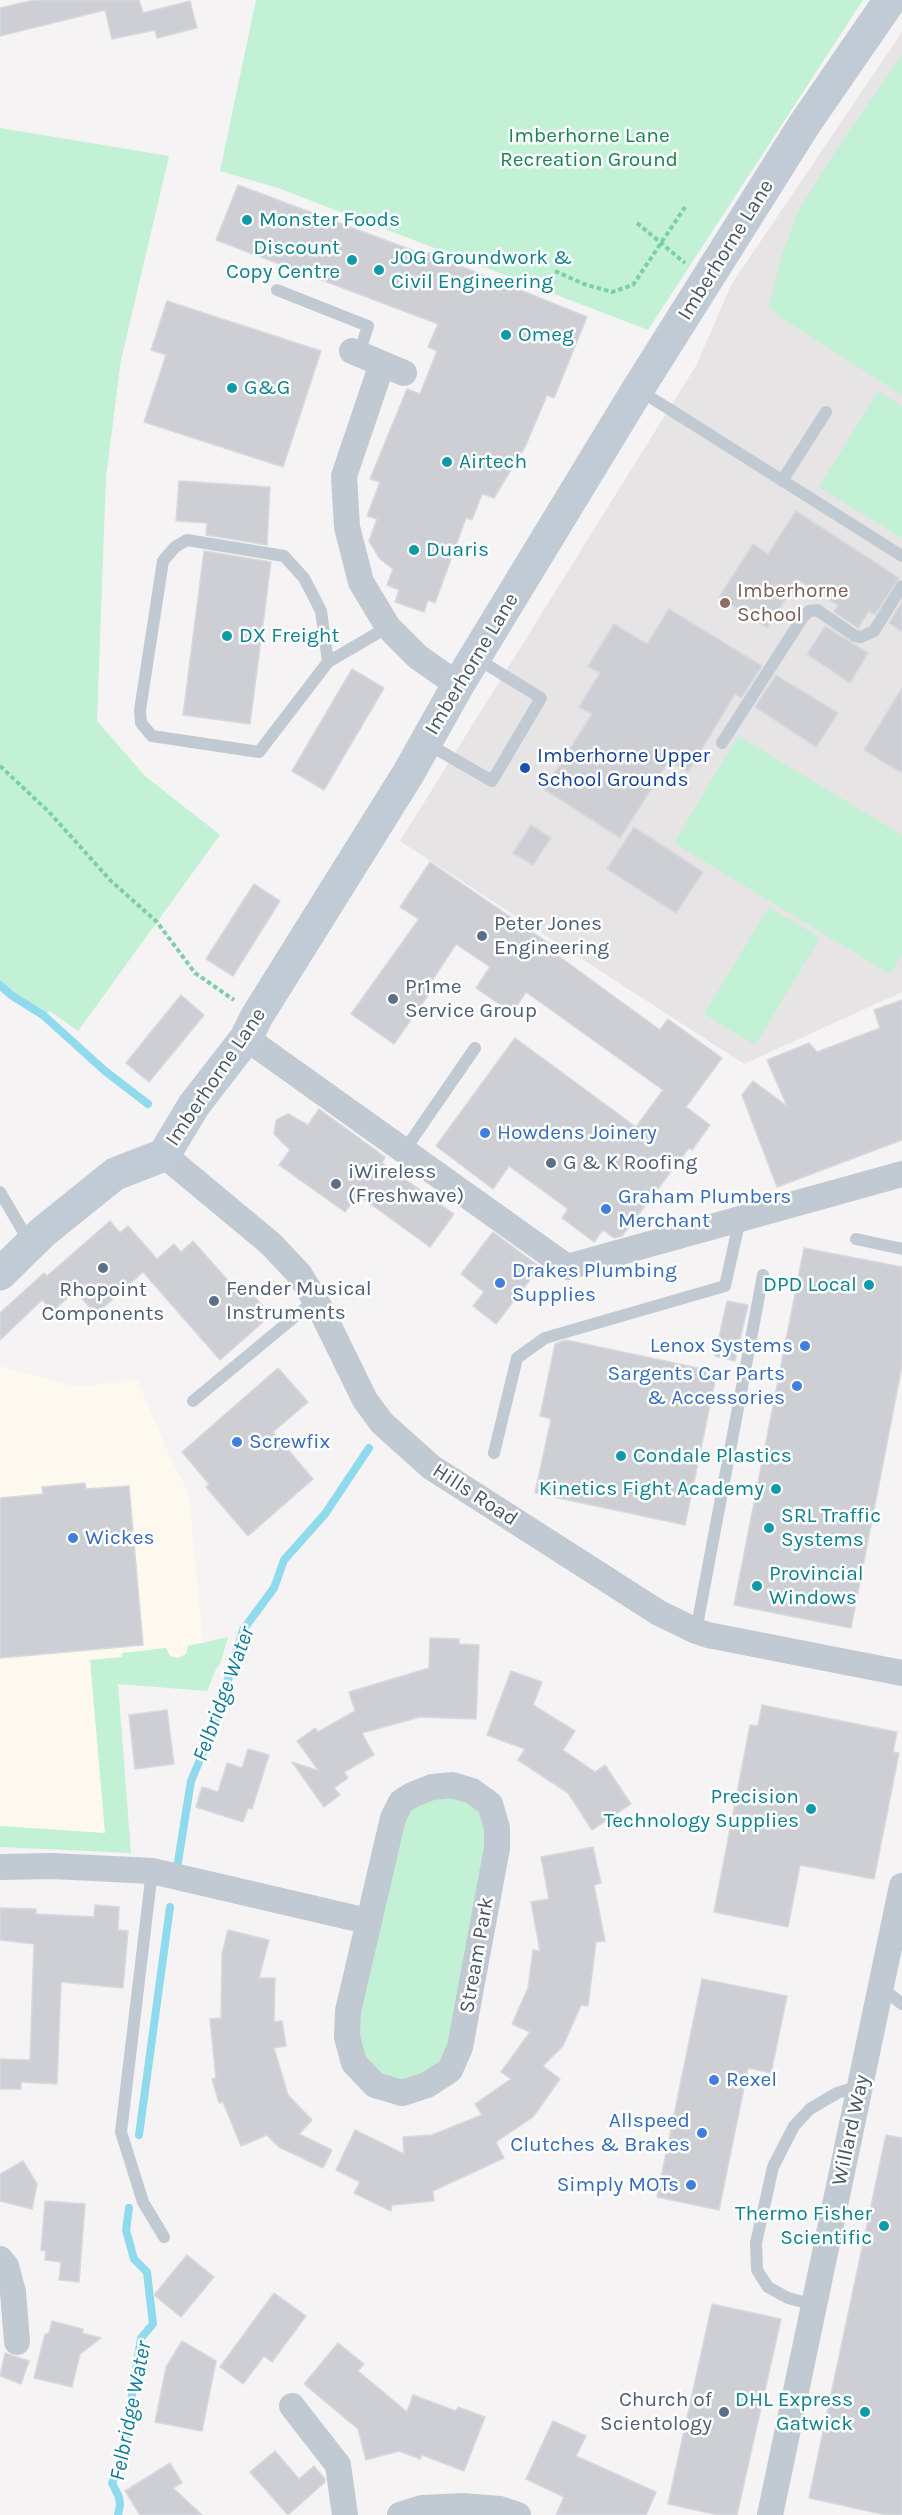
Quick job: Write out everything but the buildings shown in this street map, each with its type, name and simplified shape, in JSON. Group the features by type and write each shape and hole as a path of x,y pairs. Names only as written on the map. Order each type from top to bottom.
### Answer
{"street":[{"name":"Imberhorne Lane","path":"0,1274 31,1244 115,1174 164,1155 194,1105 251,1027 426,743 458,685 638,389 804,124 890,0"},
{"path":"355,352 393,368 344,476 347,527 361,582 388,627 418,657 458,685"},
{"path":"251,1027 404,1151 567,1267 902,1174"},
{"name":"Hills Road","path":"164,1155 271,1244 300,1275 365,1400 382,1423 431,1467 639,1600 696,1630 708,1635 902,1673"},
{"name":"Stream Park","path":"452,1785 472,1791 490,1804 497,1828 497,1848 460,2047 450,2070 426,2085 402,2093 375,2085 354,2064 347,2037 348,2011 367,1921 393,1818 401,1802 432,1787 452,1785"},
{"path":"0,1867 53,1866 152,1871 367,1921"},
{"name":"Willard Way","path":"770,2515 902,1886"},
{"path":"0,2259 6,2266 13,2292 17,2342"},
{"path":"292,2406 338,2465 345,2515"},
{"path":"400,2515 422,2508 463,2506 500,2509 518,2515"}],"lane":[{"path":"277,290 368,326 355,352"},
{"path":"638,389 902,556"},
{"path":"782,481 826,412"},
{"path":"328,662 321,611 304,578 284,556 187,540 174,548 163,561 140,710 141,723 152,736 260,752 328,662 388,627"},
{"path":"722,743 809,611 817,610 855,636 861,636 874,631 902,586"},
{"path":"426,743 492,781 541,698 475,657"},
{"path":"404,1151 475,1048"},
{"path":"0,1192 31,1244"},
{"path":"494,1453 517,1358 545,1338 725,1286 740,1220"},
{"path":"856,1239 902,1249"},
{"path":"696,1630 763,1275"},
{"path":"193,1401 315,1300"},
{"path":"152,1871 122,2132 143,2202 164,2237"},
{"path":"881,1987 902,2004"},
{"path":"814,2305 788,2298 768,2287 757,2270 756,2243 773,2167 794,2126 810,2109 837,2093 860,2086"}],"path":[{"path":"555,271 584,284 612,292 633,285 685,207"},
{"path":"0,766 49,812 111,881 157,922 195,973 251,1027"}],"shaded area":[{"name":"Imberhorne School","path":"902,32 902,992 744,1064 400,841 697,364 731,285"},
{"path":"0,1366 76,1387 137,1380 169,1455 189,1494 203,1643 188,1646 186,1654 178,1658 170,1656 166,1648 123,1654 123,1657 91,1660 105,1833 0,1826"}],"green space":[{"name":"Imberhorne Lane Recreation Ground","path":"256,0 863,0 648,330 278,188 220,171"},
{"path":"902,55 902,395 774,313 769,305 782,254 799,210 837,149"},
{"path":"0,128 169,156 121,360 106,477 97,721 145,776 220,835 78,1031 50,1011 43,1015 11,995 0,985"},
{"path":"878,391 902,406 902,538 819,487"},
{"path":"738,736 902,835 902,954 890,974 674,843"},
{"path":"769,907 820,938 755,1045 704,1014"},
{"path":"228,1637 220,1664 207,1691 118,1684 131,1853 0,1847 0,1826 105,1833 90,1660 122,1657 122,1653 166,1648 170,1656 178,1658 186,1654 188,1646"},
{"path":"449,1795 469,1801 485,1817 491,1833 451,2049 441,2065 416,2082 381,2076 364,2060 356,2018 400,1820 415,1802"}],"waterway":[{"name":"Felbridge Water","path":"0,985 11,995 43,1015 105,1071 148,1104"},
{"name":"Felbridge Water","path":"177,1868 191,1781 213,1729 243,1630 274,1588 284,1560 325,1514 369,1448"},
{"name":"Felbridge Water","path":"139,2135 170,1907"},
{"name":"Felbridge Water","path":"118,2515 119,2497 112,2483 121,2465 141,2338 153,2324 147,2272 134,2259 126,2230 129,2208"}],"place":[{"name":"Monster Foods","path":"247,220"},
{"name":"Discount Copy Centre","path":"352,260"},
{"name":"JOG Groundwork & Civil Engineering","path":"379,270"},
{"name":"Omeg","path":"506,335"},
{"name":"G&G","path":"232,388"},
{"name":"Airtech","path":"447,462"},
{"name":"Duaris","path":"414,550"},
{"name":"Imberhorne School","path":"725,603"},
{"name":"DX Freight","path":"227,636"},
{"name":"Imberhorne Upper School Grounds","path":"525,768"},
{"name":"Peter Jones Engineering","path":"482,936"},
{"name":"Pr1me Service Group","path":"393,999"},
{"name":"Howdens Joinery","path":"485,1133"},
{"name":"G & K Roofing","path":"551,1163"},
{"name":"iWireless (Freshwave)","path":"336,1184"},
{"name":"Graham Plumbers Merchant","path":"606,1209"},
{"name":"Rhopoint Components","path":"103,1268"},
{"name":"Drakes Plumbing Supplies","path":"500,1283"},
{"name":"DPD Local","path":"869,1285"},
{"name":"Fender Musical Instruments","path":"214,1301"},
{"name":"Lenox Systems","path":"805,1346"},
{"name":"Sargents Car Parts & Accessories","path":"797,1386"},
{"name":"Screwfix","path":"237,1442"},
{"name":"Condale Plastics","path":"621,1456"},
{"name":"Kinetics Fight Academy","path":"776,1489"},
{"name":"SRL Traffic Systems","path":"769,1528"},
{"name":"Wickes","path":"73,1538"},
{"name":"Provincial Windows","path":"757,1586"},
{"name":"Precision Technology Supplies","path":"811,1809"},
{"name":"Rexel","path":"714,2080"},
{"name":"Allspeed Clutches & Brakes","path":"702,2133"},
{"name":"Simply MOTs","path":"691,2185"},
{"name":"Thermo Fisher Scientific","path":"884,2226"},
{"name":"Church of Scientology","path":"724,2412"},
{"name":"DHL Express Gatwick","path":"865,2412"}]}
